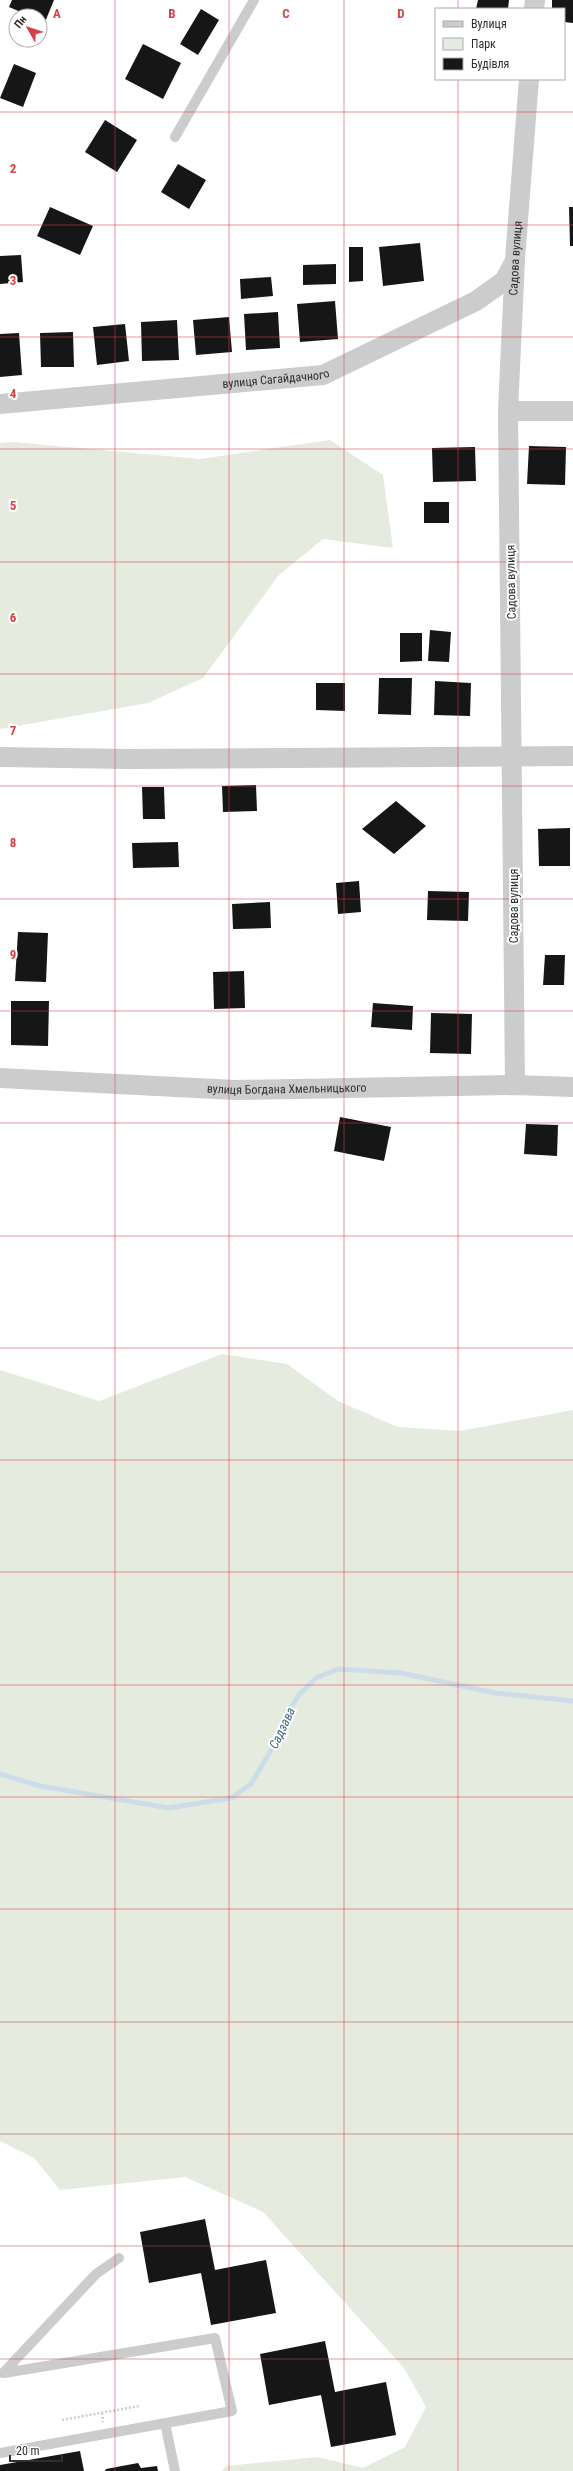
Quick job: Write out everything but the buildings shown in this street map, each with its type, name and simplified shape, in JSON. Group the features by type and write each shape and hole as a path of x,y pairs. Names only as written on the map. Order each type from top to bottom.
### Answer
{"street":[{"name":"Садова вулиця","path":"514,1085 513,756 508,411 516,259 529,80"},
{"name":"вулиця Сагайдачного","path":"0,404 323,375 476,301 504,281 516,259"},
{"path":"508,411 573,411"},
{"path":"0,757 137,759 573,756"},
{"name":"вулиця Богдана Хмельницького","path":"0,1078 235,1090 514,1085 573,1087"}],"lane":[{"path":"175,137 254,0"},
{"path":"2,2375 96,2274 119,2258"},
{"path":"0,2453 232,2411 215,2338 2,2375"},
{"path":"165,2423 175,2471"}],"path":[{"path":"62,2420 139,2406"}],"green space":[{"path":"330,440 383,475 393,548 323,539 278,576 203,678 148,703 0,729 0,443 13,442 200,459"},
{"path":"222,1354 287,1364 338,1401 398,1427 460,1431 573,1410 573,2471 222,2471 226,2466 318,2457 363,2468 405,2447 426,2407 404,2368 263,2212 185,2177 60,2190 34,2158 0,2141 0,1370 99,1401"}],"waterway":[{"name":"Садзава","path":"0,1774 40,1786 169,1808 231,1798 251,1784 270,1752 288,1712 299,1695 316,1678 338,1669 401,1673 495,1693 573,1701"}]}
